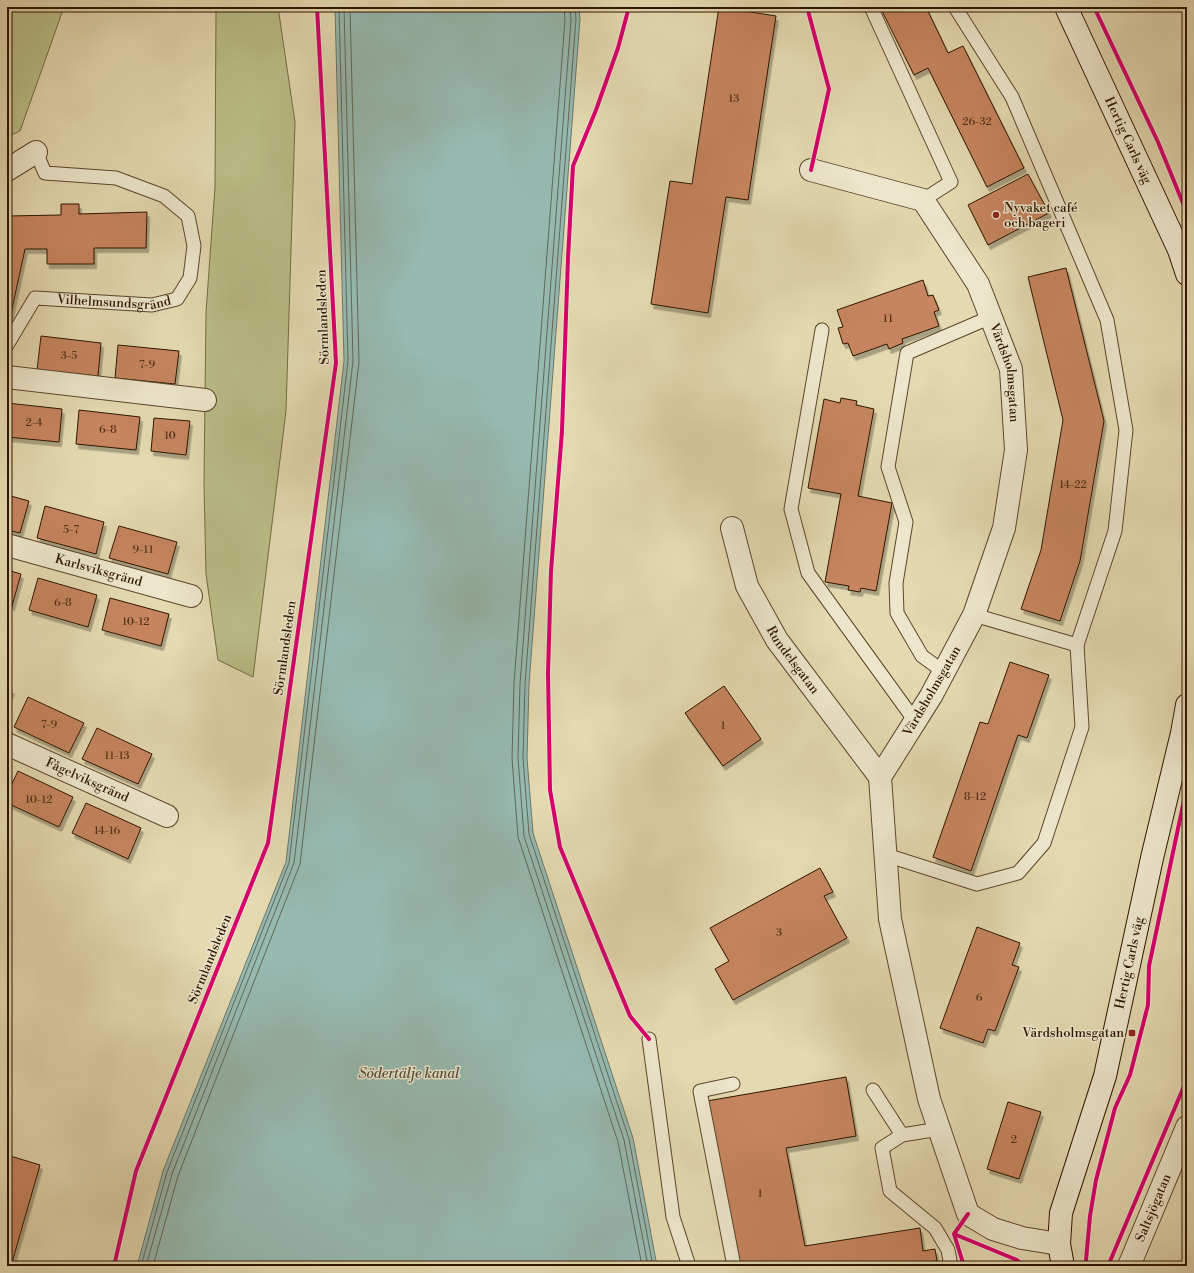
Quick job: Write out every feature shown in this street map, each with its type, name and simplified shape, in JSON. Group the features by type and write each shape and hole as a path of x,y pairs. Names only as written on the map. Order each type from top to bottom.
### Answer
{"street":[{"name":"Hertig Carls väg","path":"1066,7 1179,250 1187,274"},
{"path":"7,170 36,152"},
{"path":"811,170 923,200"},
{"name":"Värdsholmsgatan","path":"880,776 931,696 974,615 1004,528 1016,450 1011,369 978,284 923,200"},
{"path":"7,377 205,400"},
{"name":"Rundelsgatan","path":"732,528 747,586 777,640 880,776"},
{"name":"Karlsviksgränd","path":"7,545 191,596"},
{"name":"Hertig Carls väg","path":"1063,1266 1059,1244 1061,1213 1105,1076 1187,705"},
{"name":"Fågelviksgränd","path":"7,744 167,816"},
{"path":"880,776 890,919 929,1099 968,1214 993,1229 1022,1238 1059,1244"},
{"name":"Saltsjögatan","path":"1129,1266 1187,1127"}],"lane":[{"path":"871,7 951,182 923,200"},
{"path":"886,855 977,884 1018,873 1044,843 1082,727 1077,644 1115,531 1126,430 1107,320 1012,97 956,7"},
{"name":"Vilhelmsundsgränd","path":"7,345 35,298 152,305 178,299 190,278 194,246 188,216 164,196 116,178 45,173 36,152"},
{"path":"944,672 922,656 897,613 896,583 906,522 888,467 906,353 991,317"},
{"path":"822,330 791,509 808,573 915,721"},
{"path":"974,615 1077,644"},
{"path":"649,1039 673,1217 689,1266"},
{"path":"733,1084 700,1091 734,1266"},
{"path":"873,1090 902,1135"},
{"path":"939,1129 902,1135 882,1148 890,1191 935,1228 948,1250 951,1266"}],"green space":[{"path":"7,7 64,7 20,131 7,137"},
{"path":"212,7 278,7 295,122 286,411 253,677 218,660 206,574 204,484 206,312 215,187 216,8"}],"water":[{"name":"Södertälje kanal","path":"335,7 579,7 580,19 529,684 527,758 533,833 633,1138 657,1266 137,1266 163,1171 286,862 344,361"}],"building":[{"path":"719,7 776,16 748,200 726,197 708,313 651,304 670,181 692,184"},
{"path":"880,7 926,7 948,53 963,46 1024,168 987,187 928,68 914,75"},
{"path":"1028,174 1049,213 988,245 968,205"},
{"path":"61,204 79,204 79,214 147,212 146,248 94,248 94,264 47,264 47,249 25,249 10,318 7,321 7,216 61,215"},
{"path":"1066,268 1104,421 1080,561 1060,621 1021,609 1041,550 1063,420 1028,277"},
{"path":"923,280 928,296 933,295 939,310 934,312 939,326 902,339 903,343 889,349 887,344 853,356 848,343 843,344 838,328 843,327 837,310"},
{"path":"41,336 101,343 98,376 37,370"},
{"path":"118,345 179,351 175,384 115,378"},
{"path":"841,398 857,401 856,405 874,409 858,496 892,503 876,591 861,588 860,592 848,590 849,586 825,582 841,494 808,488 824,399 840,403"},
{"path":"7,403 62,409 59,442 7,437"},
{"path":"79,410 140,417 136,450 76,444"},
{"path":"154,418 190,421 186,455 151,451"},
{"path":"7,495 29,501 20,533 7,530"},
{"path":"45,506 104,522 96,554 37,538"},
{"path":"119,526 177,542 168,574 109,558"},
{"path":"7,570 21,574 12,606 7,604"},
{"path":"38,578 97,595 88,627 29,610"},
{"path":"110,598 169,614 161,646 102,630"},
{"path":"1010,662 1049,675 1027,738 1018,735 971,871 933,857 980,722 988,724"},
{"path":"724,686 761,739 723,766 685,713"},
{"path":"7,687 12,690 7,701"},
{"path":"28,697 84,723 69,753 14,727"},
{"path":"97,728 152,754 138,784 82,759"},
{"path":"18,771 73,797 59,827 7,803 7,794"},
{"path":"86,803 141,828 128,859 72,833"},
{"path":"820,868 833,892 824,896 847,938 733,1000 715,969 729,961 710,928"},
{"path":"977,927 1020,943 1012,965 1019,967 995,1031 988,1029 983,1043 940,1028"},
{"path":"846,1077 856,1136 786,1148 805,1246 920,1228 923,1251 935,1249 937,1261 925,1262 925,1266 738,1266 707,1101"},
{"path":"1008,1102 1041,1112 1019,1179 987,1169"},
{"path":"7,1155 40,1165 11,1266 7,1266"}],"cycle path":[{"name":"Sörmlandsleden","path":"114,1266 136,1171 268,843 336,363 317,7"},
{"path":"629,7 618,48 596,110 573,166 562,431 551,571 548,673 550,790 560,847 630,1016 649,1039"},
{"path":"807,7 829,89 811,170"},
{"path":"1094,7 1158,142 1187,213"},
{"path":"1087,1266 1086,1260 1090,1216 1096,1180 1115,1108 1130,1075 1148,1005 1149,966 1187,786"},
{"path":"1108,1266 1187,1079"},
{"path":"964,1266 954,1234 968,1214"},
{"path":"954,1234 1017,1260 1024,1266"}],"place":[{"name":"Nyvaket café och bageri","path":"996,215"},
{"name":"Värdsholmsgatan","path":"1132,1033"}]}
